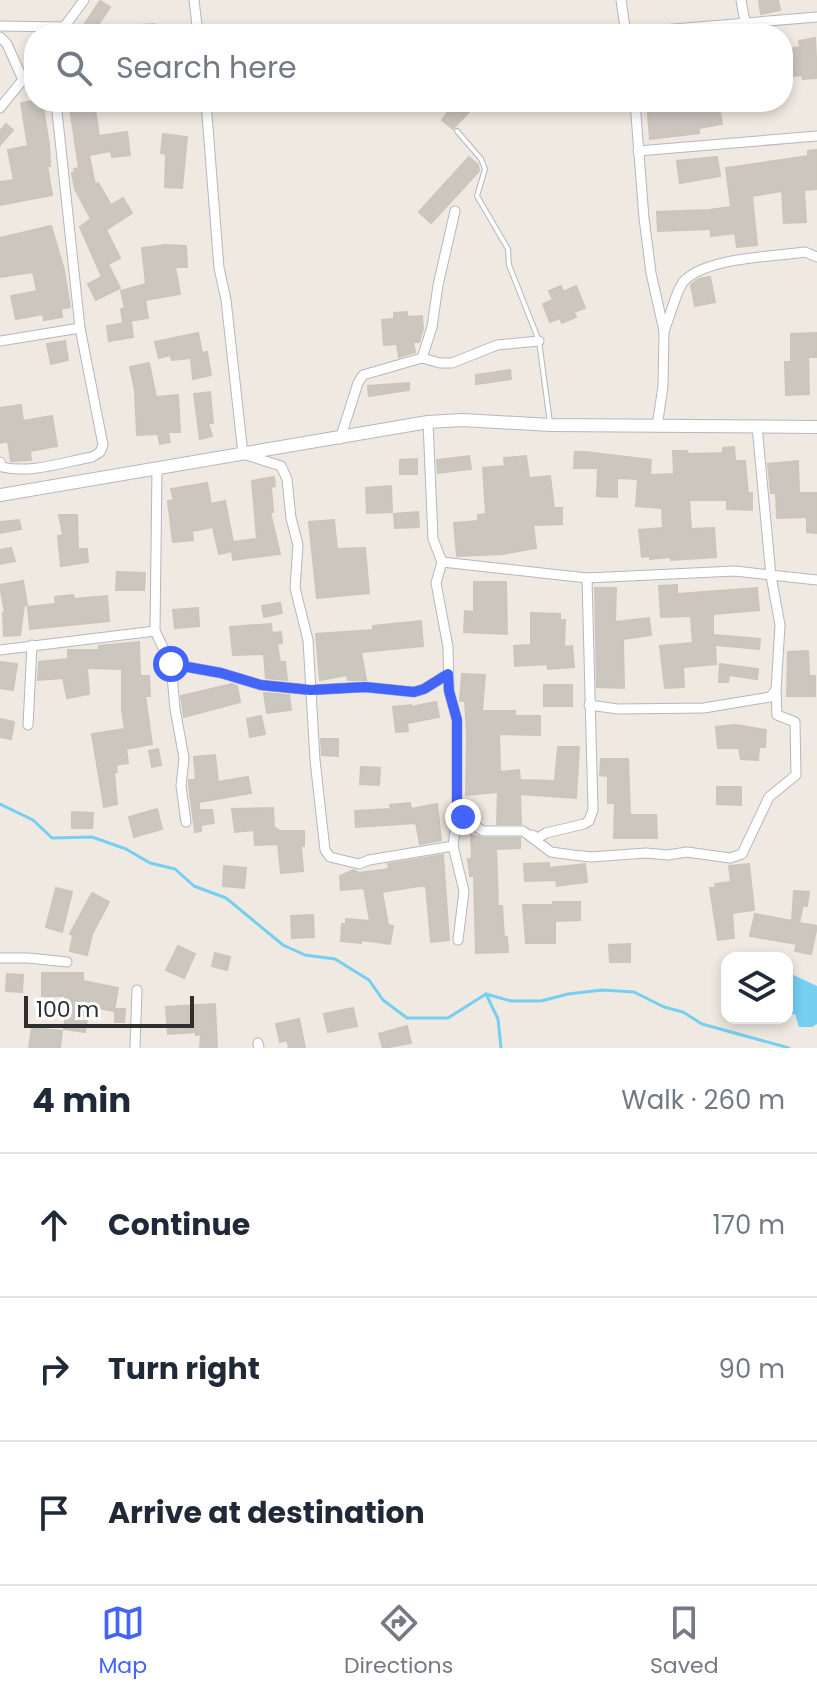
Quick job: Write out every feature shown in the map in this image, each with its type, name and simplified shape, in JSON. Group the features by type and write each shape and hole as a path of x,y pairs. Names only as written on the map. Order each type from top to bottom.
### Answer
{"main road":[{"path":"0,495 428,422 462,420 551,425 817,427"}],"street":[{"path":"66,24 84,0"},
{"path":"194,0 197,24"},
{"path":"621,0 625,24"},
{"path":"741,0 745,22"},
{"path":"725,24 817,17"},
{"path":"0,26 24,28"},
{"path":"0,37 7,44 23,80 0,108"},
{"path":"0,462 2,467 13,470 30,468 92,457 100,452 103,445 80,328 57,112"},
{"path":"207,112 219,268 226,300 243,454 281,466 287,479 291,518 298,545 295,588 308,640 322,841 330,857 359,864 453,846"},
{"path":"636,112 651,273 664,331 663,386 657,427"},
{"path":"638,151 817,136"},
{"path":"422,358 432,327 455,211"},
{"path":"664,331 683,281 701,270 728,262 805,252 817,257"},
{"path":"0,341 80,328"},
{"path":"340,439 363,375 422,358 452,363 497,345 539,341"},
{"path":"428,422 433,539 442,562 436,583 448,647 449,691 457,720 457,815 453,846 464,891 458,940"},
{"path":"523,831 551,852 582,856 687,852 730,858 742,854 769,797 796,775 795,722 777,715 780,625 771,576 757,426"},
{"path":"30,468 32,489"},
{"path":"157,469 155,631 171,664 184,758 181,786 186,822"},
{"path":"442,562 587,578 735,571 817,580"},
{"path":"457,815 483,831 523,831 538,838 589,821 593,810 587,578"},
{"path":"0,650 155,631"},
{"path":"28,725 32,645"},
{"path":"171,664 221,673 261,685 311,690 365,687 414,692 448,674"},
{"path":"589,705 618,709 718,707 770,697 776,690"},
{"path":"0,958 67,962"},
{"path":"135,1048 137,990"}],"lane":[{"path":"457,131 481,159 485,169 477,196 508,249 509,265 539,341 551,425"}],"water":[{"path":"793,975 817,986 817,1024 799,1027 795,1014"}],"building":[{"path":"759,0 778,0 780,10 761,14"},
{"path":"100,1 110,7 99,24 85,24"},
{"path":"815,38 817,78 793,76 793,48 800,47 799,41"},
{"path":"21,103 24,103 24,112 44,112 52,195 0,205 0,182 14,180 8,150 28,146"},
{"path":"71,112 95,112 99,136 127,132 130,155 112,157 111,151 89,155 95,185 98,183 111,205 123,198 132,213 106,230 120,258 108,264 120,288 96,300 88,284 102,277 80,227 91,219 75,189 72,173 79,168"},
{"path":"448,112 469,112 453,129 442,120"},
{"path":"648,112 720,112 722,124 699,128 699,133 650,139"},
{"path":"6,124 13,130 0,145 0,131"},
{"path":"163,134 187,137 182,188 165,187 166,154 161,153"},
{"path":"817,150 817,189 804,190 806,222 784,223 782,191 752,196 757,245 737,247 735,233 711,236 711,229 658,231 657,212 731,207 726,168 808,156 808,151"},
{"path":"469,157 478,165 479,171 431,223 419,212"},
{"path":"717,157 720,176 680,183 677,161"},
{"path":"51,226 64,270 70,307 61,309 62,317 44,320 43,314 16,319 11,296 37,291 33,272 0,277 0,238"},
{"path":"186,246 187,267 175,267 180,294 145,300 148,318 123,322 121,309 125,308 121,291 146,284 142,248"},
{"path":"710,277 715,302 695,306 691,285 699,279"},
{"path":"561,286 563,292 576,286 585,308 574,312 576,317 562,323 560,318 550,322 543,304 553,300 549,291"},
{"path":"407,312 407,317 422,316 423,329 419,342 413,342 415,352 399,357 397,344 384,345 382,320 394,319 394,313"},
{"path":"131,322 133,337 109,341 107,326"},
{"path":"198,333 202,353 207,352 211,375 193,379 191,358 172,360 170,355 159,358 155,342"},
{"path":"817,333 817,357 808,357 809,394 786,395 785,362 791,362 791,334"},
{"path":"65,341 68,360 51,364 47,344"},
{"path":"149,363 156,397 178,395 180,432 168,432 170,442 160,444 158,434 137,435 135,390 130,367"},
{"path":"510,370 511,379 476,384 476,375"},
{"path":"409,383 409,390 369,396 368,386"},
{"path":"210,392 213,423 208,423 212,436 200,439 194,394"},
{"path":"21,405 23,421 52,416 57,446 30,451 31,460 11,461 8,441 0,443 0,408"},
{"path":"734,447 735,461 745,461 748,493 752,493 752,510 727,509 727,500 689,500 691,529 714,528 716,557 671,560 671,557 642,557 639,530 663,528 662,508 636,506 638,479 617,478 617,497 597,496 598,468 574,468 575,452 585,452 651,460 650,475 674,474 673,451 723,453 723,448"},
{"path":"469,456 471,469 438,473 437,460"},
{"path":"526,456 529,478 550,476 554,508 562,508 562,524 533,525 536,548 503,554 457,556 454,523 478,521 478,515 486,514 483,468 505,466 504,458"},
{"path":"417,459 417,474 400,474 400,460"},
{"path":"798,461 799,493 817,493 817,533 807,532 807,517 777,518 776,493 771,493 768,464"},
{"path":"274,477 275,486 271,487 273,512 270,512 280,554 233,560 232,551 219,554 213,527 192,531 193,540 173,542 168,501 174,500 171,489 207,483 211,504 225,501 233,542 257,539 252,481"},
{"path":"391,486 392,512 367,513 366,488"},
{"path":"418,512 419,527 395,528 394,514"},
{"path":"59,515 77,515 78,549 87,549 88,562 61,566 58,536 63,535"},
{"path":"19,520 21,529 0,533 0,522"},
{"path":"334,520 337,549 365,548 369,593 317,598 309,522"},
{"path":"11,548 15,561 0,564 0,550"},
{"path":"117,572 145,573 144,590 116,590"},
{"path":"23,581 27,605 24,605 20,635 4,636 5,613 0,585"},
{"path":"474,582 506,582 507,634 464,632 465,611 474,612"},
{"path":"677,585 677,594 757,588 759,610 713,614 713,635 760,639 759,649 715,645 716,664 683,667 684,687 665,688 660,646 693,643 691,616 661,617 659,586"},
{"path":"595,588 616,588 615,622 649,618 651,635 623,639 624,688 597,687"},
{"path":"73,595 74,599 107,596 109,621 30,629 28,607 56,604 55,597"},
{"path":"280,603 282,613 264,617 262,606"},
{"path":"198,608 199,626 175,628 173,610"},
{"path":"531,613 560,614 560,620 565,620 564,647 572,646 574,667 548,669 547,664 515,666 514,646 531,645"},
{"path":"421,621 423,646 361,652 366,680 348,680 347,675 320,680 316,634 373,630 373,626"},
{"path":"271,624 272,633 281,632 282,643 277,644 280,662 285,662 287,680 266,678 264,654 233,655 230,627"},
{"path":"139,642 140,676 149,676 150,696 145,696 152,744 126,749 128,763 116,765 117,772 114,773 117,804 104,807 92,734 125,729 122,669 87,668 89,694 67,698 63,678 38,680 39,662 68,659 68,650 99,650 99,646"},
{"path":"808,651 809,676 815,676 815,696 787,696 788,652"},
{"path":"0,662 17,664 13,690 0,688"},
{"path":"720,664 758,669 757,679 729,675 728,682 719,682"},
{"path":"462,674 485,675 482,711 515,711 515,716 540,716 540,735 499,734 500,772 519,770 520,780 555,781 558,747 579,747 576,798 520,794 521,824 497,824 498,792 466,795 467,734 465,701 460,701"},
{"path":"232,684 237,686 240,702 184,717 181,696"},
{"path":"544,685 572,685 572,706 544,706"},
{"path":"264,693 289,695 291,710 267,713"},
{"path":"436,702 439,717 407,723 408,731 396,732 393,707"},
{"path":"261,716 265,734 250,737 247,719"},
{"path":"0,719 14,722 11,739 0,737"},
{"path":"736,725 766,730 765,747 759,747 758,760 741,759 739,748 718,748 716,727"},
{"path":"321,739 338,739 338,756 322,755"},
{"path":"158,749 161,765 152,767 149,751"},
{"path":"215,755 218,782 248,777 251,793 199,802 199,810 212,810 214,823 201,825 201,831 195,832 189,786 189,780 196,780 194,757"},
{"path":"601,759 628,759 630,815 656,815 657,838 614,838 615,803 608,803 608,776 600,775"},
{"path":"361,767 380,768 379,785 360,784"},
{"path":"717,787 741,787 741,805 717,804"},
{"path":"410,803 411,809 437,804 441,840 420,844 416,823 356,827 355,811 391,809 390,805"},
{"path":"273,808 274,827 280,831 304,831 304,846 301,846 303,871 281,873 278,844 255,845 254,830 235,832 232,809"},
{"path":"157,809 162,829 134,837 129,817"},
{"path":"72,812 93,813 92,828 72,828"},
{"path":"471,835 520,838 520,848 496,849 498,906 502,906 508,952 476,953 474,876 470,876 468,859 472,859"},
{"path":"443,855 449,940 431,942 426,886 419,886 382,892 388,925 393,926 390,944 341,941 342,924 346,924 346,919 370,921 364,888 341,890 340,876 353,870 359,873 389,869 388,864"},
{"path":"549,863 549,868 585,864 587,882 557,886 556,880 525,881 524,864"},
{"path":"749,864 754,910 732,913 734,938 718,940 710,888 716,888 715,884 731,882 729,866"},
{"path":"224,866 246,868 244,888 223,886"},
{"path":"56,888 72,892 62,932 46,927"},
{"path":"794,891 809,892 799,923 817,926 811,954 795,951 797,944 750,936 755,914 792,921"},
{"path":"92,893 109,902 92,934 87,955 70,951 73,935 70,934"},
{"path":"553,902 580,902 580,920 555,921 555,943 526,943 523,905 553,905"},
{"path":"313,915 314,937 292,938 291,916"},
{"path":"630,944 630,962 610,962 609,945"},
{"path":"178,946 195,954 184,978 166,970"},
{"path":"215,953 230,957 227,970 212,966"},
{"path":"42,973 83,973 83,981 118,988 114,1011 89,1006 85,1032 64,1029 68,1000 65,996 42,996"},
{"path":"7,974 23,975 22,992 6,991"},
{"path":"215,1004 217,1048 200,1048 201,1034 196,1035 196,1032 168,1034 166,1007"},
{"path":"353,1008 357,1026 328,1032 324,1014"},
{"path":"115,1009 125,1009 124,1022 115,1022"},
{"path":"299,1019 305,1048 289,1048 287,1040 280,1042 276,1024"},
{"path":"407,1026 411,1043 383,1048 379,1034"},
{"path":"32,1028 62,1031 60,1048 29,1048"}],"waterway":[{"path":"0,804 33,820 52,838 92,837 126,849 150,863 175,869 194,886 226,898 283,945 305,955 335,959 369,980 383,1000 407,1018 448,1018 486,994 511,1001 541,1001 602,990 634,992 664,1007 683,1012 702,1024 789,1048"},
{"path":"486,994 498,1019 501,1048"}],"route":[{"path":"171,664 221,673 261,685 311,690 365,687 414,692 448,674 458,734 457,815 463,817"}]}
